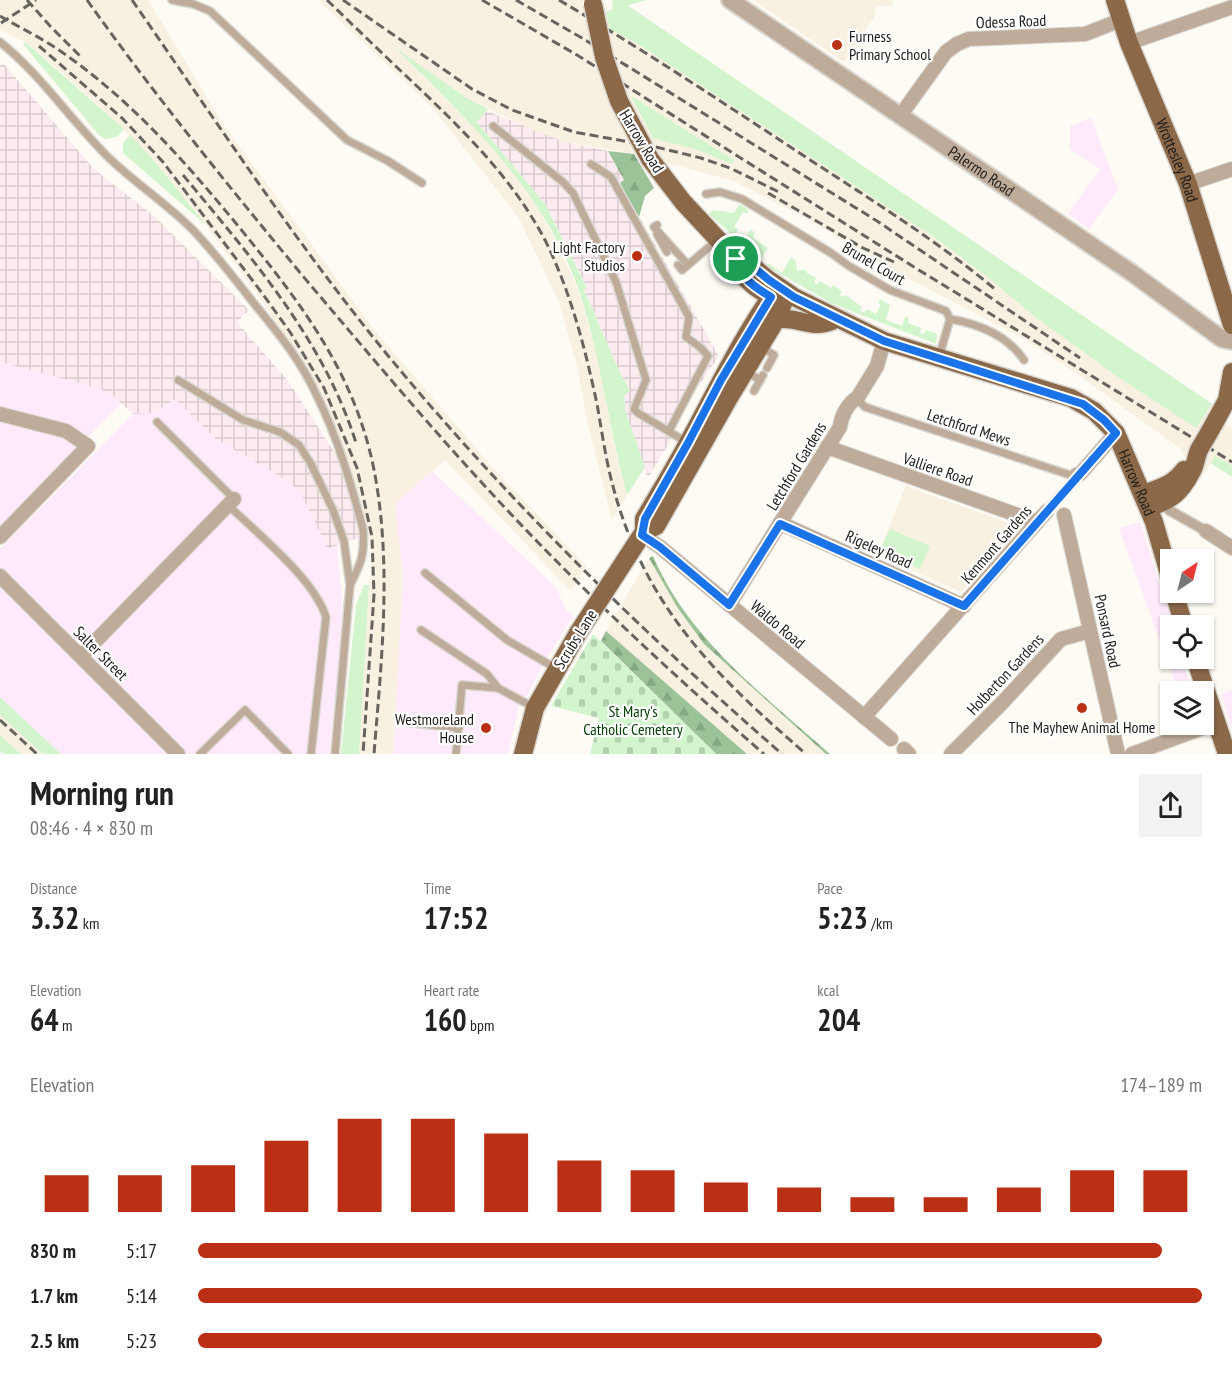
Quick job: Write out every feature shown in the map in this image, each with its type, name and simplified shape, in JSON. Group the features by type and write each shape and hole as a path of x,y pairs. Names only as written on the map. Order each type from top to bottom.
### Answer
{"main road":[{"name":"Wrottesley Road","path":"1115,0 1129,43 1188,184 1232,325"},
{"name":"Harrow Road","path":"593,2 604,57 619,101 650,159 679,206 736,259 738,270 749,281 779,300 838,317 838,322 884,341 1083,404 1104,420 1116,433 1146,501 1161,549"},
{"path":"779,300 786,319 813,325 838,322"},
{"name":"Scrubs Lane","path":"523,754 535,708 578,633 642,535 656,526 695,446 750,372 753,342 779,300"},
{"path":"1146,501 1171,499 1177,494 1193,469 1198,451 1227,400 1232,372"},
{"path":"1199,669 1227,754"}],"street":[{"name":"Palermo Road","path":"730,0 1132,273 1222,339 1232,341"},
{"path":"1129,43 1232,7"},
{"name":"Odessa Road","path":"900,116 946,52 957,44 969,39 1085,34 1121,20"},
{"path":"1188,184 1232,169"},
{"name":"Letchford Gardens","path":"729,605 840,427 841,418 853,400 858,397 877,366 884,341"},
{"path":"0,414 66,431 88,446 0,537"},
{"name":"Kenmont Gardens","path":"864,717 1116,433"},
{"name":"Valliere Road","path":"827,447 1037,522"},
{"path":"81,656 231,502"},
{"path":"1169,510 1232,548"},
{"name":"Ponsard Road","path":"1064,515 1118,754"},
{"name":"Rigeley Road","path":"780,524 964,606"},
{"name":"Waldo Road","path":"642,535 660,547 891,740"},
{"name":"Salter Street","path":"0,576 178,754"},
{"name":"Holberton Gardens","path":"951,754 1061,639 1090,631"},
{"path":"1132,754 1216,723"}],"lane":[{"path":"172,0 193,4 210,11 347,140 388,161 422,183"},
{"path":"0,42 18,56 108,158 166,205 219,258 293,352 317,394 332,430 363,529 362,562 350,585"},
{"path":"493,126 563,182 573,194 616,282 646,380 634,409 695,446"},
{"path":"591,164 611,177 689,317 686,337 708,356 669,431"},
{"name":"Brunel Court","path":"706,194 720,192 742,200 890,290 946,311 950,319 974,323 988,330 1016,347 1024,360"},
{"path":"667,252 655,226 688,265"},
{"path":"678,265 682,270 717,240"},
{"path":"938,357 950,319"},
{"path":"753,342 774,355 767,368"},
{"path":"750,372 754,391"},
{"path":"178,380 243,420 280,432 299,445 315,471 333,510 344,541 350,585 335,754"},
{"name":"Letchford Mews","path":"858,397 865,407 1073,476 1078,475"},
{"path":"157,422 306,581 322,603 326,617 311,754"},
{"path":"425,573 507,640 557,669"},
{"path":"421,630 487,674 498,688 535,708"},
{"path":"456,754 462,685 498,688"},
{"path":"200,754 245,710 288,754"},
{"path":"412,723 459,728"},
{"path":"891,740 906,752"}],"shaded area":[{"path":"0,0 148,0 223,124 375,331 493,468 586,566 571,591 445,460 395,503 403,577 393,754 359,754 371,552 369,534 342,444 320,393 256,292 151,157 104,110 54,66 25,42 0,30"},
{"path":"318,0 587,0 606,11 627,5 1212,404 1207,411 1232,428 1232,477 1211,463 1199,481 1181,449 1073,371 1021,337 900,274 811,221 734,181 634,154 566,142 535,131 468,99 398,51 494,148 537,207 555,239 578,290 598,358 616,453 627,495 612,520 588,425 577,366 559,302 519,218 432,107"},
{"name":"Furness Primary School","path":"753,0 893,0 893,6 875,6 875,16 844,62"},
{"path":"3,63 94,169 154,216 249,310 237,322 289,382 338,458 361,537 328,549 299,490 216,439 175,399 154,413 133,414 113,396 98,388 0,362 0,66"},
{"path":"487,111 565,142 608,151 624,181 620,183 719,356 685,406 671,440 648,478 626,413 624,396 629,390 584,289 587,287 545,204 476,122"},
{"path":"1091,118 1118,189 1089,229 1068,214 1100,169 1070,149 1070,126"},
{"path":"0,362 98,388 121,403 0,526"},
{"path":"175,399 216,439 299,490 328,549 337,547 342,597 341,646 329,754 61,754 0,697 0,549 133,414 154,413"},
{"path":"432,471 556,587 566,610 573,616 539,672 528,695 521,697 508,754 393,754 403,577 395,503"},
{"path":"906,486 1020,527 961,592 878,555"},
{"path":"1140,522 1160,584 1160,603 1166,603 1170,615 1160,615 1160,641 1119,528"},
{"path":"649,558 677,607 704,644 826,754 747,754 606,631"},
{"path":"1170,669 1185,669 1189,681 1174,681"},
{"path":"1232,690 1232,729 1221,694"},
{"path":"0,715 43,754 21,754 0,735"}],"green space":[{"path":"612,0 646,0 613,10"},
{"path":"627,5 1212,404 1196,428 1118,377 1034,316 937,239 638,44 610,29 606,12"},
{"path":"25,42 124,129 117,137 105,139 99,135 23,44"},
{"path":"394,47 468,99 488,109 477,122 545,204 587,288 584,290 621,375 630,390 624,396 626,413 645,467 627,495 587,316 564,255 546,221 525,189 501,159 476,130"},
{"path":"631,96 734,160 732,164 698,150 653,138"},
{"path":"130,135 151,157 206,225 123,153 123,143"},
{"path":"608,151 634,154 654,188 645,196 639,217 620,183 624,180"},
{"path":"739,204 749,210 747,214 743,212 734,227 738,229 736,233 745,239 750,230 755,232 753,238 768,248 760,260 709,214 713,210 734,213"},
{"path":"791,257 796,261 797,271 805,269 807,273 816,278 814,282 817,285 820,281 832,288 833,285 842,291 840,295 844,297 846,295 862,307 860,310 864,313 867,309 876,314 881,305 878,303 880,299 890,305 886,320 902,326 905,317 909,318 908,323 921,328 920,333 924,334 926,330 937,334 936,344 831,303 767,266 768,263 782,273"},
{"path":"1215,456 1232,466 1232,477 1211,463"},
{"path":"890,529 930,546 920,569 879,552"},
{"path":"653,556 668,586 707,640 754,688 830,754 826,754 704,644 677,607 649,558"},
{"path":"364,585 369,585 359,754 341,754 356,605"},
{"path":"606,631 747,754 716,754 601,641"},
{"name":"St Mary's Catholic Cemetery","path":"593,634 716,754 590,754 599,718 551,706"},
{"path":"0,697 61,754 43,754 0,715"},
{"path":"0,735 21,754 4,754 0,751"}],"railway":[{"path":"27,0 81,57"},
{"path":"1,23 36,0"},
{"path":"87,0 250,212 471,471 593,597 660,661 764,754"},
{"path":"132,0 322,271 435,411 578,564 678,661 782,754"},
{"path":"327,0 473,142 505,179 534,220 555,261 570,301 597,404 614,490 628,532 645,570 665,605 715,668 743,697 806,754"},
{"path":"343,0 472,89 512,110 574,132 652,146 701,158 730,168 779,192"},
{"path":"482,0 577,55 914,267 1232,462"},
{"path":"516,0 582,38 877,221 1080,358"},
{"path":"559,0 679,74 874,201 924,235 996,290"},
{"path":"0,16 66,55 114,93 158,135 219,203 286,287 327,348 344,380 358,413 369,449 381,520 384,587 374,754"},
{"path":"39,46 122,118 163,162 290,332 324,388 357,468 372,537 374,595 363,754"},
{"path":"183,175 259,269 305,335 325,369 356,443"},
{"path":"768,193 863,248 894,262"},
{"path":"0,720 37,754"}],"place":[{"name":"Furness Primary School","path":"837,45"},
{"name":"Light Factory Studios","path":"637,256"},
{"name":"The Mayhew Animal Home","path":"1082,708"},
{"name":"Westmoreland House","path":"486,728"}],"route":[{"path":"736,259 747,262 794,297 838,317 844,323 884,341 1071,398 1094,411 1116,433 964,606 780,524 729,605 660,547 642,535 645,519 721,380 771,297 738,270 736,259"}]}
